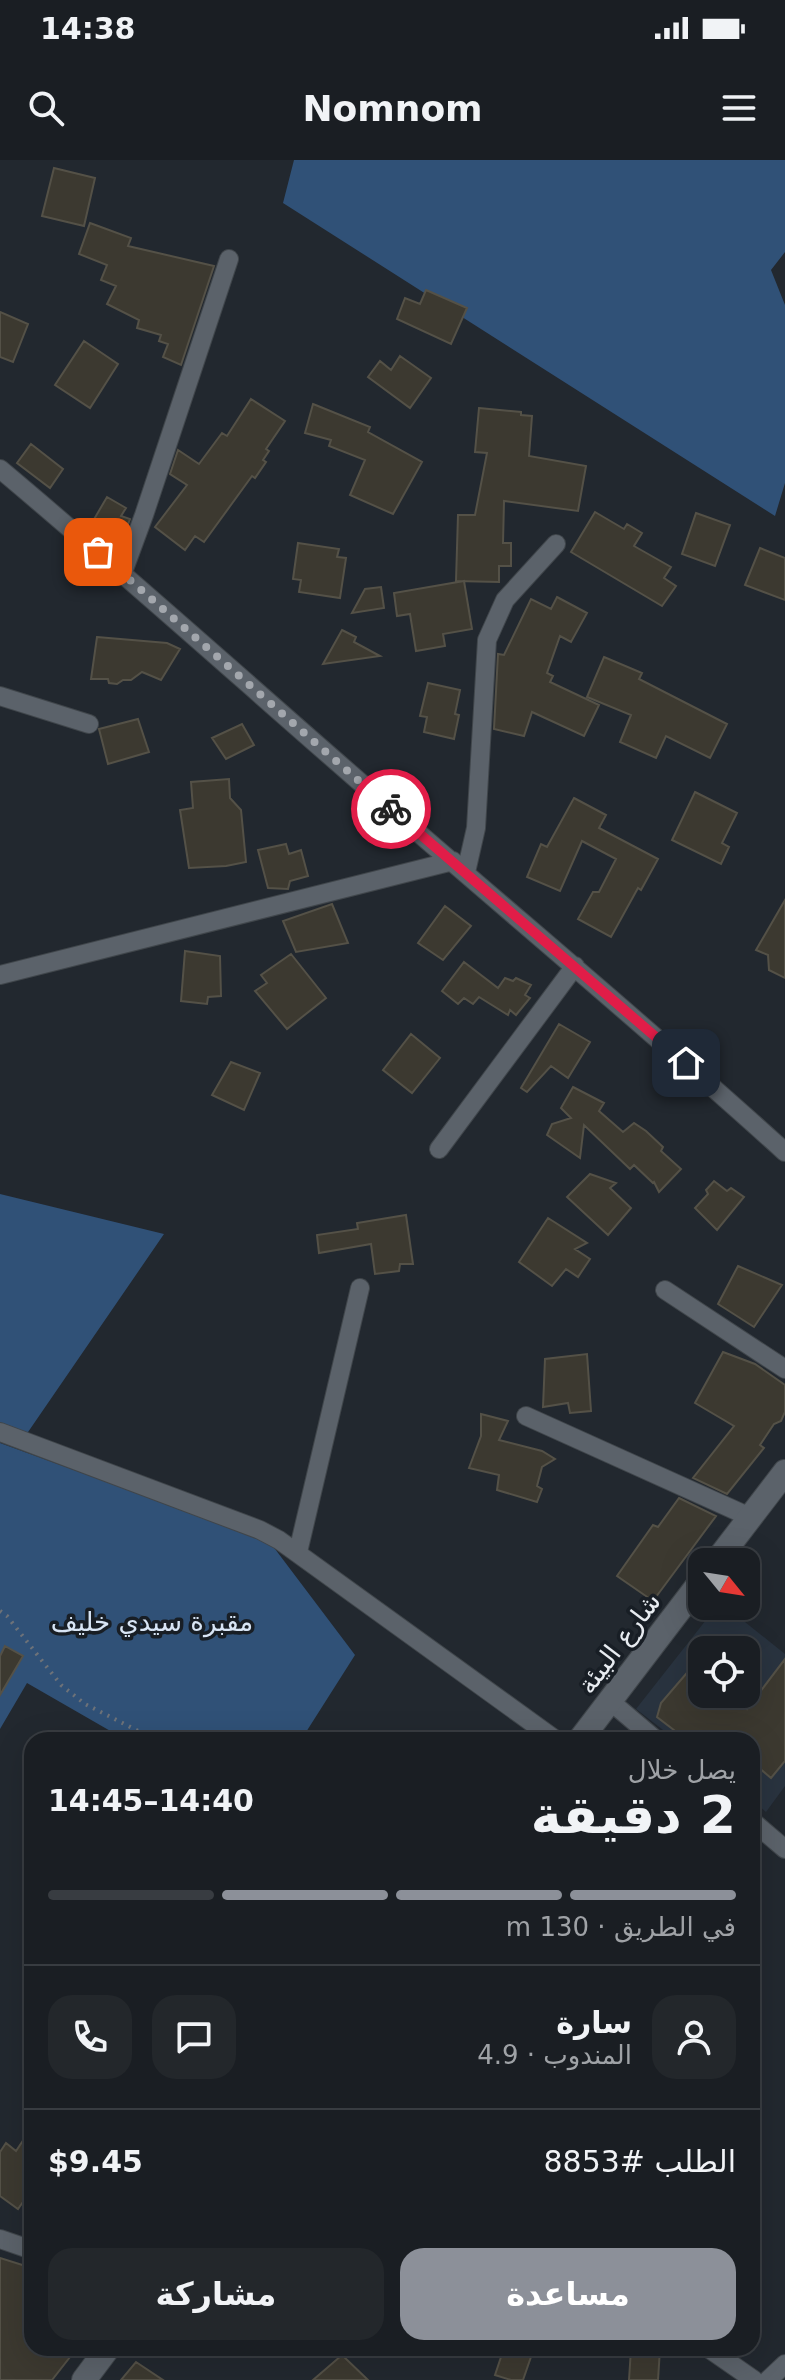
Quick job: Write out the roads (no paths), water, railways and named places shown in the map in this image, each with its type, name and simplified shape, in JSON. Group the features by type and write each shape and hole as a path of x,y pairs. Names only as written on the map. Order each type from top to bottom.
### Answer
{"street":[{"path":"123,572 229,259"},
{"path":"0,469 123,572 785,1152"},
{"path":"459,866 476,828 487,640 505,600 556,544"},
{"path":"0,696 89,724"},
{"path":"0,975 459,866"},
{"path":"439,1149 575,966"},
{"path":"298,1552 360,1288"},
{"path":"665,1290 785,1369"},
{"path":"526,1416 750,1517"},
{"path":"0,1432 260,1530 298,1552 545,1732"},
{"path":"727,1548 785,1472"},
{"name":"شارع البيئة","path":"586,1732 688,1598"},
{"path":"610,1701 647,1732"},
{"path":"760,1828 785,1849"},
{"path":"0,2239 24,2247"},
{"path":"84,2380 102,2356"},
{"path":"720,2356 754,2380"},
{"path":"768,2380 785,2364"}],"park label":[{"name":"مقبرة سيدي خليف","path":"152,1622"}]}
